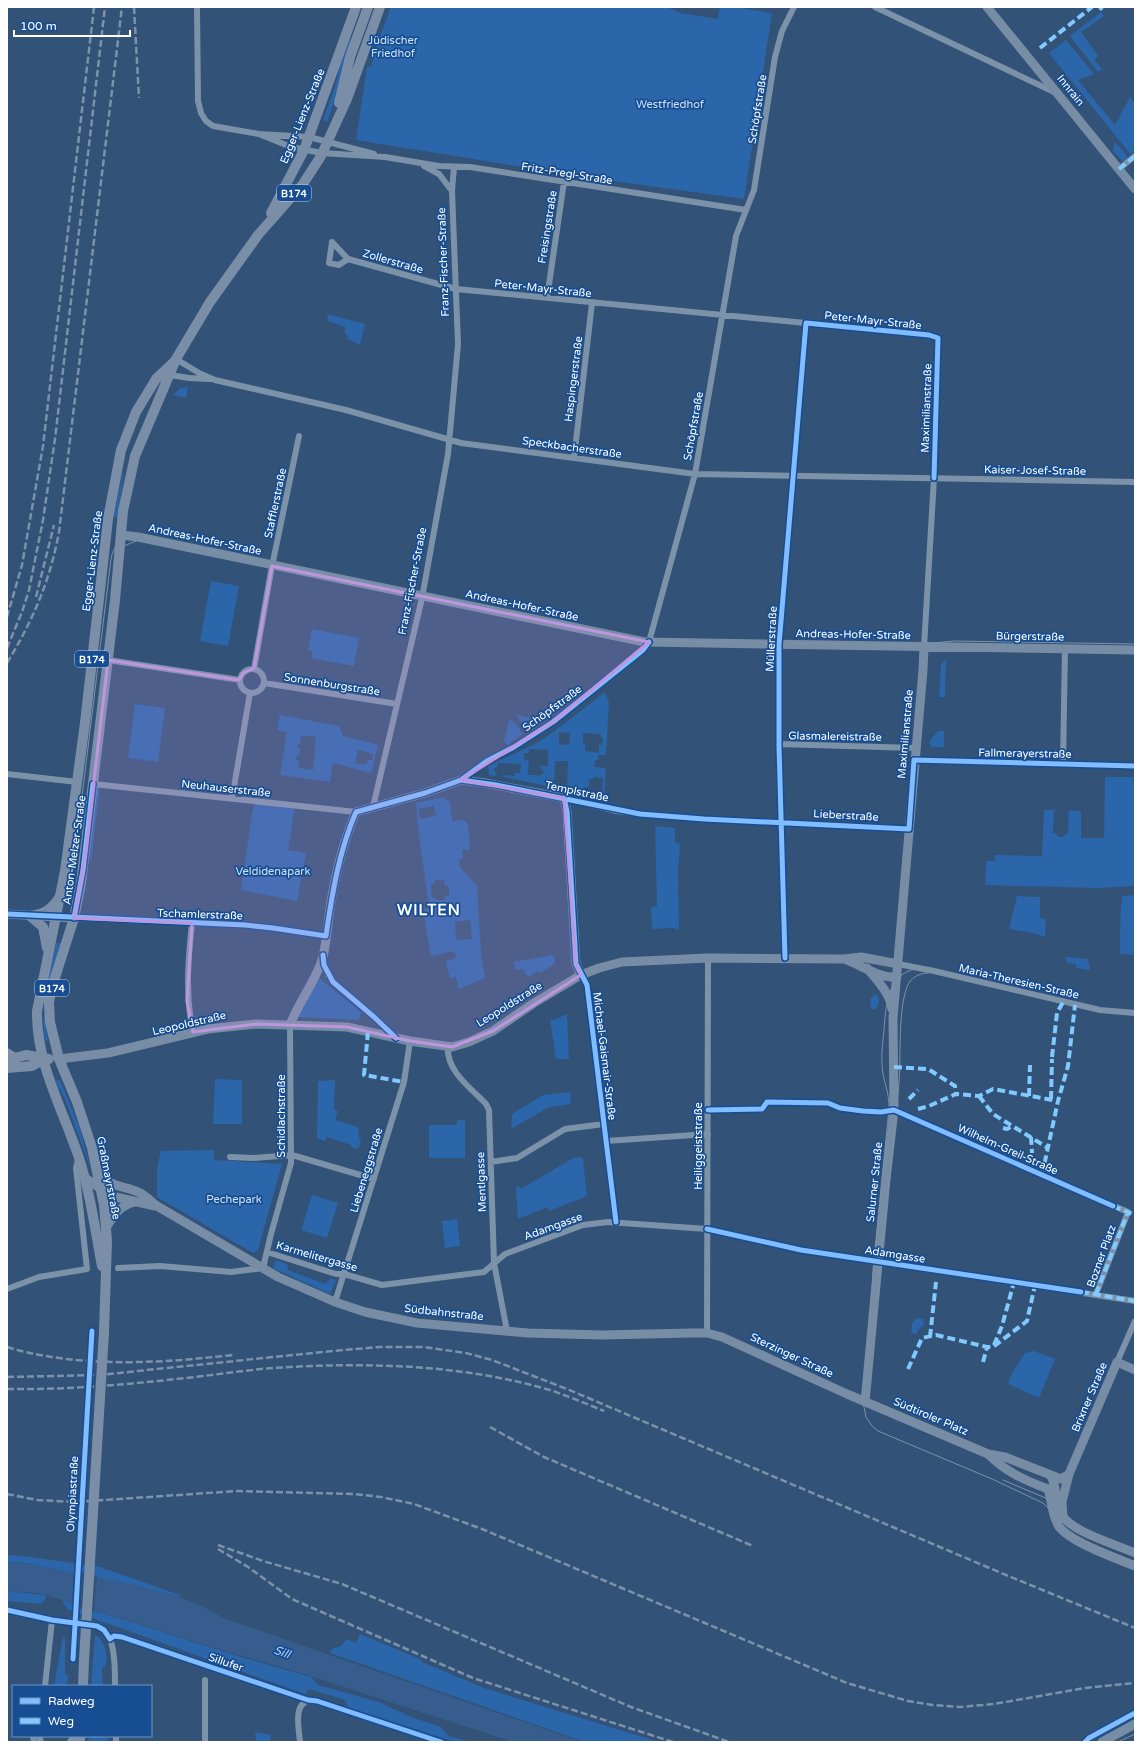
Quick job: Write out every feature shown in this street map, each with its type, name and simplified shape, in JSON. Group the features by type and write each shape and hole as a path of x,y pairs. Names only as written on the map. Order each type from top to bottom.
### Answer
{"main road":[{"name":"Egger-Lienz-Straße","path":"262,230 304,150 356,7"},
{"name":"Egger-Lienz-Straße","path":"335,122 350,57 368,7"},
{"name":"Egger-Lienz-Straße","path":"93,784 126,496 140,441 176,359 223,283 262,230 303,184 322,153 346,99 380,7"},
{"name":"Egger-Lienz-Straße","path":"77,782 106,536 121,450 136,412 156,379 176,359"},
{"path":"130,427 139,431 140,441"},
{"path":"106,536 121,535"},
{"name":"Anton-Melzer-Straße","path":"44,1059 39,1037 37,1011 57,917 77,782"},
{"name":"Anton-Melzer-Straße","path":"59,1059 51,1029 49,1002 54,980 74,918 83,870 93,784"},
{"path":"30,916 48,911 61,894"},
{"path":"30,916 43,927 49,954"},
{"name":"Leopoldstraße","path":"7,1060 26,1055 44,1059 59,1059"},
{"name":"Leopoldstraße","path":"7,1068 32,1066 44,1059"},
{"name":"Graßmayrstraße","path":"44,1059 84,1177 94,1220 105,1284"},
{"name":"Graßmayrstraße","path":"59,1059 83,1120 101,1190 107,1241 104,1332"},
{"name":"Olympiastraße","path":"83,1685 104,1332"}],"street":[{"path":"197,7 197,78 200,113 206,121 213,126 259,134"},
{"name":"Schöpfstraße","path":"461,780 487,761 514,747 553,722 643,650 649,642 695,474 736,236 754,190 775,57 782,30 794,7"},
{"path":"875,7 994,65 1058,94"},
{"name":"Innrain","path":"987,7 1135,189"},
{"name":"Fritz-Pregl-Straße","path":"259,134 309,138 385,157 418,163 454,167 470,167 746,210"},
{"name":"Fritz-Pregl-Straße","path":"259,134 286,145 304,150 322,153 385,157"},
{"path":"1119,169 1135,156"},
{"path":"418,163 439,174 452,191"},
{"name":"Franz-Fischer-Straße","path":"373,807 422,596 449,439 457,354 452,191 454,167"},
{"name":"Freisingstraße","path":"547,298 564,182"},
{"name":"Zollerstraße","path":"348,259 456,289"},
{"name":"Peter-Mayr-Straße","path":"456,289 806,323 938,338"},
{"name":"Haspingerstraße","path":"574,458 592,303"},
{"name":"Müllerstraße","path":"785,958 779,744 779,645 806,323"},
{"name":"Maximilianstraße","path":"898,964 915,748 923,670 934,478 938,338"},
{"name":"Speckbacherstraße","path":"176,359 199,374 215,380 346,410 461,443 695,474 934,478"},
{"name":"Speckbacherstraße","path":"170,375 215,380"},
{"name":"Stafflerstraße","path":"254,669 272,566 299,436"},
{"name":"Kaiser-Josef-Straße","path":"934,478 1135,482"},
{"name":"Andreas-Hofer-Straße","path":"121,535 132,536 272,566 649,642 924,647"},
{"name":"Bürgerstraße","path":"924,647 1135,650"},
{"path":"1063,764 1066,648"},
{"path":"108,660 240,680"},
{"path":"254,669 260,673 264,683 257,692 250,693 244,690 240,680 241,676 246,670 254,669"},
{"name":"Sonnenburgstraße","path":"264,683 397,704"},
{"path":"232,799 250,693"},
{"name":"Glasmalereistraße","path":"779,744 915,748"},
{"name":"Fallmerayerstraße","path":"914,760 1135,766"},
{"path":"7,774 77,782"},
{"name":"Templstraße","path":"373,807 420,795 461,780 564,798 640,814 704,819 781,822"},
{"name":"Neuhauserstraße","path":"93,784 356,812"},
{"name":"Michael-Gaismair-Straße","path":"564,798 567,811 576,964 586,985 616,1222"},
{"path":"290,1025 293,1015 314,979 323,955 338,866 347,834 356,812 373,807"},
{"name":"Lieberstraße","path":"781,822 909,829"},
{"path":"7,914 74,918"},
{"name":"Tschamlerstraße","path":"74,918 273,928 326,936"},
{"path":"192,923 187,977 187,1001 193,1032"},
{"path":"323,955 324,965 333,982 396,1038"},
{"name":"Leopoldstraße","path":"59,1059 108,1053 193,1032 237,1025 347,1027 410,1041 448,1047 465,1044 493,1031 534,1003 581,975 599,968 622,962 708,958 844,959 861,957 898,964"},
{"name":"Heiliggeiststraße","path":"707,1333 708,958"},
{"name":"Leopoldstraße","path":"844,959 867,968 881,976 897,976"},
{"name":"Salurner Straße","path":"865,1402 894,1110 893,1018 898,964"},
{"name":"Maria-Theresien-Straße","path":"898,964 1100,1010 1135,1013"},
{"path":"867,968 888,996 891,1003 893,1018"},
{"name":"Schidlachstraße","path":"267,1252 292,1155 290,1025"},
{"name":"Liebeneggstraße","path":"335,1302 404,1082 410,1041"},
{"name":"Mentlgasse","path":"448,1047 447,1053 453,1070 489,1108 494,1263 507,1330"},
{"path":"7,1051 17,1057"},
{"name":"Wilhelm-Greil-Straße","path":"894,1110 1128,1212"},
{"path":"491,1162 517,1158 565,1129 604,1124"},
{"path":"606,1141 708,1134"},
{"path":"230,1157 254,1158 292,1155 374,1178"},
{"name":"Graßmayrstraße","path":"7,1289 39,1277 87,1269 76,1168 78,1156"},
{"path":"97,1170 101,1177 110,1183 142,1194 157,1206"},
{"path":"84,1177 111,1196 157,1206"},
{"path":"106,1228 118,1210 126,1204 137,1202"},
{"name":"Südbahnstraße","path":"157,1206 290,1283 335,1302 365,1312 417,1324 507,1330 528,1333 602,1335 659,1332 707,1333"},
{"name":"Bozner Platz","path":"1128,1212 1096,1294 1135,1301"},
{"name":"Adamgasse","path":"494,1263 505,1254 583,1225 596,1222 616,1222 707,1228 801,1250 1096,1294"},
{"name":"Karmelitergasse","path":"262,1268 267,1252 336,1274 344,1274 382,1285 484,1272 494,1263"},
{"path":"118,1268 160,1266 231,1272 262,1268"},
{"name":"Brixner Straße","path":"1068,1478 1135,1321"},
{"name":"Sterzinger Straße","path":"707,1333 728,1339 865,1402"},
{"path":"1117,1362 1135,1370"},
{"name":"Südtiroler Platz","path":"865,1402 988,1454 1005,1457 1051,1476 1061,1479 1068,1478"},
{"name":"Südtiroler Platz","path":"988,1454 1000,1466 1009,1472 1052,1489"},
{"path":"1051,1476 1052,1489 1058,1507 1060,1521 1067,1535 1099,1551 1135,1566"},
{"path":"1052,1489 1068,1478"},
{"path":"1060,1521 1062,1502 1068,1478"},
{"path":"1060,1521 1135,1552"},
{"path":"7,1610 52,1620 97,1626 104,1630 110,1639 114,1656 115,1685"},
{"path":"45,1685 52,1620"},
{"path":"205,1680 205,1742"},
{"path":"300,1742 299,1709 301,1705 308,1700 317,1701 440,1742"},
{"path":"1102,1742 1135,1724"}],"highlighted area":[{"path":"272,566 649,642 553,722 461,780 564,798 576,964 581,975 493,1031 452,1047 410,1041 347,1027 256,1024 193,1032 187,1001 192,923 74,918 86,850 108,660 239,680 243,673 254,668"}],"green space":[{"name":"Westfriedhof","path":"391,7 667,7 680,13 718,19 720,7 733,7 772,13 744,199 584,177 356,140 367,67 371,67 375,50"},
{"path":"1101,12 1104,16 1081,32 1098,56 1094,60 1102,69 1098,72 1070,36"},
{"path":"349,39 352,40 327,122 323,120 335,87 342,56"},
{"path":"1066,40 1094,74 1078,80 1115,125 1130,97 1135,103 1135,150 1130,154 1049,53"},
{"path":"1114,142 1123,150 1128,158 1124,161 1122,161 1113,151"},
{"path":"327,314 365,324 360,345 348,339 348,336 345,334 345,327 328,321"},
{"path":"188,387 186,398 173,395 181,388"},
{"path":"123,472 124,473 117,518 114,517"},
{"path":"211,581 239,586 228,646 200,641"},
{"path":"312,629 359,638 354,666 311,658 313,651 308,651"},
{"path":"946,660 945,697 939,697 941,665"},
{"path":"605,692 609,703 606,755 598,755 598,760 595,760 594,767 606,768 604,800 504,777 503,775 515,776 515,773 520,773 521,764 498,763 494,772 497,772 496,776 489,775 488,766 533,745 552,733","holes":["559,732 570,733 569,745 559,744","583,733 601,734 600,737 603,738 602,745 599,745 599,753 585,751 585,744 583,744","529,749 548,750 548,766 539,766 544,772 540,776 529,775 527,773 529,760 524,760 524,753 529,753","555,761 568,761 567,786 554,785","594,777 603,778 602,795 584,794 584,787 589,787 589,779 593,779"]},
{"path":"135,704 165,708 158,762 128,758"},
{"path":"539,713 544,719 528,730 516,715 532,718"},
{"path":"280,715 339,726 343,736 378,745 371,773 333,763 330,782 280,775 287,732 277,730","holes":["301,735 316,737 313,770 298,768 299,760 296,760 296,756 299,756 300,748 297,748 298,744 300,744","358,750 373,754 372,760 368,760 366,765 355,763"]},
{"path":"509,720 513,721 523,734 507,745 504,741"},
{"path":"938,731 944,731 944,747 932,747 929,742"},
{"path":"1105,777 1135,777 1135,886 1097,888 985,885 986,861 995,861 995,855 1042,856 1044,810 1058,810 1054,811 1053,833 1056,833 1058,837 1063,837 1068,833 1069,810 1081,811 1081,838 1104,838"},
{"path":"97,786 100,786 91,862 89,856"},
{"path":"443,797 450,802 452,821 464,820 468,824 470,850 462,850 463,859 459,859 460,867 477,886 481,955 485,978 459,989 456,977 450,979 446,961 454,959 456,956 454,951 431,956 423,910 429,909 416,803","holes":["434,806 436,816 420,819 418,809","435,880 444,880 445,886 449,886 449,895 445,896 445,900 436,900 435,898 432,898 431,884 435,883","470,920 472,939 456,940 455,922"]},
{"name":"Veldidenapark","path":"255,801 295,805 288,850 306,853 297,901 241,890"},
{"path":"655,826 675,828 675,843 679,843 680,846 678,872 679,930 673,928 652,929 651,907 657,906"},
{"path":"1135,895 1135,955 1120,954 1120,918 1122,896"},
{"path":"1017,896 1040,897 1040,918 1046,920 1045,937 1033,933 1009,929"},
{"path":"56,943 61,943 50,979 46,1002 46,1026 48,1040 45,1041 44,1003"},
{"path":"554,955 555,964 528,977 523,969 516,970 513,962"},
{"path":"1066,957 1088,959 1090,970 1076,968 1076,964 1066,962"},
{"path":"319,978 361,1012 359,1020 296,1017"},
{"path":"875,994 878,997 879,1004 875,1009 871,1009 870,999"},
{"path":"567,1014 569,1059 556,1059 550,1020 554,1020"},
{"path":"215,1079 242,1080 242,1124 213,1124"},
{"path":"60,1080 79,1126 92,1173 65,1099 55,1081"},
{"path":"335,1080 334,1110 338,1111 335,1120 358,1127 359,1138 361,1139 359,1147 356,1149 351,1147 351,1145 327,1137 325,1141 317,1138 318,1081"},
{"path":"570,1092 571,1104 549,1107 511,1129 512,1114 543,1095"},
{"path":"457,1120 465,1120 465,1158 429,1158 429,1125 457,1125"},
{"name":"Pechepark","path":"214,1150 214,1160 282,1164 258,1250 253,1253 157,1197 157,1168 161,1151"},
{"path":"579,1157 583,1159 587,1196 549,1211 548,1207 518,1219 516,1187 521,1189 573,1158"},
{"path":"312,1195 338,1203 327,1238 301,1230"},
{"path":"457,1219 460,1246 445,1248 442,1221"},
{"path":"276,1260 287,1264 288,1270 325,1284 331,1278 336,1281 330,1294 273,1268"},
{"path":"916,1318 923,1319 924,1325 918,1330 917,1334 911,1333 912,1324"},
{"path":"1034,1351 1055,1359 1039,1398 1008,1384 1012,1373 1025,1353"},
{"path":"7,1555 100,1567 180,1595 180,1597 104,1579 24,1563 7,1562"},
{"path":"7,1591 46,1595 45,1600 41,1604 7,1601"},
{"path":"62,1600 241,1657 311,1677 318,1685 379,1702 411,1717 441,1727 448,1736 471,1742 455,1742 348,1708 345,1700 309,1689 305,1694 67,1609"},
{"path":"360,1634 484,1688 659,1742 585,1742 330,1653 332,1649 341,1646 347,1639 356,1643"},
{"path":"95,1635 99,1637 105,1647 107,1659 105,1666 102,1668 103,1685 91,1685"},
{"path":"63,1637 65,1638 65,1675 68,1675 67,1685 54,1685"},
{"path":"255,1732 271,1735 270,1742 256,1742"},
{"path":"89,1737 107,1737 108,1742 88,1742"}],"water":[{"name":"Sill","path":"7,1562 44,1567 115,1581 174,1595 209,1609 223,1618 582,1742 513,1742 304,1674 215,1648 40,1593 7,1591"}],"pier":[{"path":"74,1571 97,1576 94,1613 72,1606"}],"tram line":[{"path":"7,913 36,914 48,912 60,905 69,892 112,553 121,541 130,536 141,536 645,640 912,645 954,641 1135,644"},
{"path":"115,558 124,546 136,541"},
{"path":"1135,1012 1097,1008 929,968 916,969 905,973 892,987 886,1007 882,1047 882,1070 889,1109 873,1270 870,1331 863,1402 866,1417 872,1426 878,1431 992,1479 1043,1503 1052,1512 1061,1528 1066,1533 1135,1562"},
{"path":"877,1298 899,1083 902,1008 904,997 910,981 918,975 928,973"},
{"path":"1003,1480 1048,1499 1056,1507 1062,1520"},
{"path":"1118,1742 1135,1734"}],"railway":[{"path":"7,617 22,565 43,446 94,7"},
{"path":"7,648 22,612 29,590 43,520 55,439 105,7"},
{"path":"7,663 33,616 51,567 59,532 122,7"},
{"path":"134,7 139,98"},
{"path":"36,597 54,525"},
{"path":"7,1347 45,1356 106,1362 165,1361 235,1355"},
{"path":"7,1377 99,1375 380,1347 423,1347 466,1353 492,1360 567,1389 1135,1628"},
{"path":"7,1389 54,1389 101,1386 171,1380 273,1368 308,1366 343,1365 414,1367 449,1370 519,1382 553,1391 604,1411"},
{"path":"490,1427 544,1457 753,1546"},
{"path":"7,1494 37,1500 75,1502 237,1491 354,1494 381,1497 414,1504 482,1529 847,1683 908,1701 932,1705 960,1707 994,1704 1085,1688 1135,1683"},
{"path":"218,1545 263,1561 342,1584 631,1707 729,1742"},
{"path":"218,1549 248,1567 292,1599 473,1678 673,1742"}],"marked path":[{"path":"1040,48 1092,7"},
{"path":"1119,169 1135,156"},
{"path":"1052,1057 1057,1013 1063,1002"},
{"path":"1042,1175 1058,1101 1068,1066 1075,1005"},
{"path":"368,1032 364,1075 404,1082"},
{"path":"1051,1099 1052,1059"},
{"path":"1029,1096 1030,1065"},
{"path":"894,1067 928,1069 955,1086 956,1094"},
{"path":"918,1109 929,1106 956,1094 979,1096 993,1089 1058,1101"},
{"path":"909,1099 918,1090"},
{"path":"979,1096 993,1114 1048,1148"},
{"path":"1003,1128 1007,1129 1013,1126"},
{"path":"1031,1137 1032,1153"},
{"path":"1113,1206 1135,1215"},
{"path":"1096,1294 1128,1212"},
{"path":"930,1337 936,1282"},
{"path":"994,1345 1002,1326 1014,1282"},
{"path":"908,1369 922,1338 936,1335 987,1347 993,1347 1027,1321 1035,1285"},
{"path":"1081,1292 1135,1301"},
{"path":"983,1362 987,1347"}],"cycle path":[{"path":"785,958 779,746 779,645 806,323 929,335 938,338 934,478"},
{"path":"461,780 487,761 514,747 553,722 643,650 649,642"},
{"path":"7,914 245,925 326,936 341,857 356,812 425,793 461,780 496,785 640,814 704,819 909,829 914,760 1135,766"},
{"path":"74,918 83,870 93,784"},
{"path":"564,798 567,811 576,964 587,985 616,1222"},
{"path":"323,955 324,965 333,982 396,1038"},
{"path":"708,1110 762,1109 767,1102 828,1103 840,1108 863,1111 881,1112 894,1110 1113,1206"},
{"path":"707,1229 801,1250 1081,1292"},
{"path":"73,1659 92,1331"},
{"name":"Sillufer","path":"7,1610 52,1620 97,1626 104,1630 110,1639 114,1636 122,1637 308,1700 317,1701 441,1742"},
{"path":"1085,1742 1089,1738 1135,1713"}],"district":[{"name":"WILTEN","path":"429,910"}],"park label":[{"name":"Jüdischer Friedhof","path":"393,46"}]}
